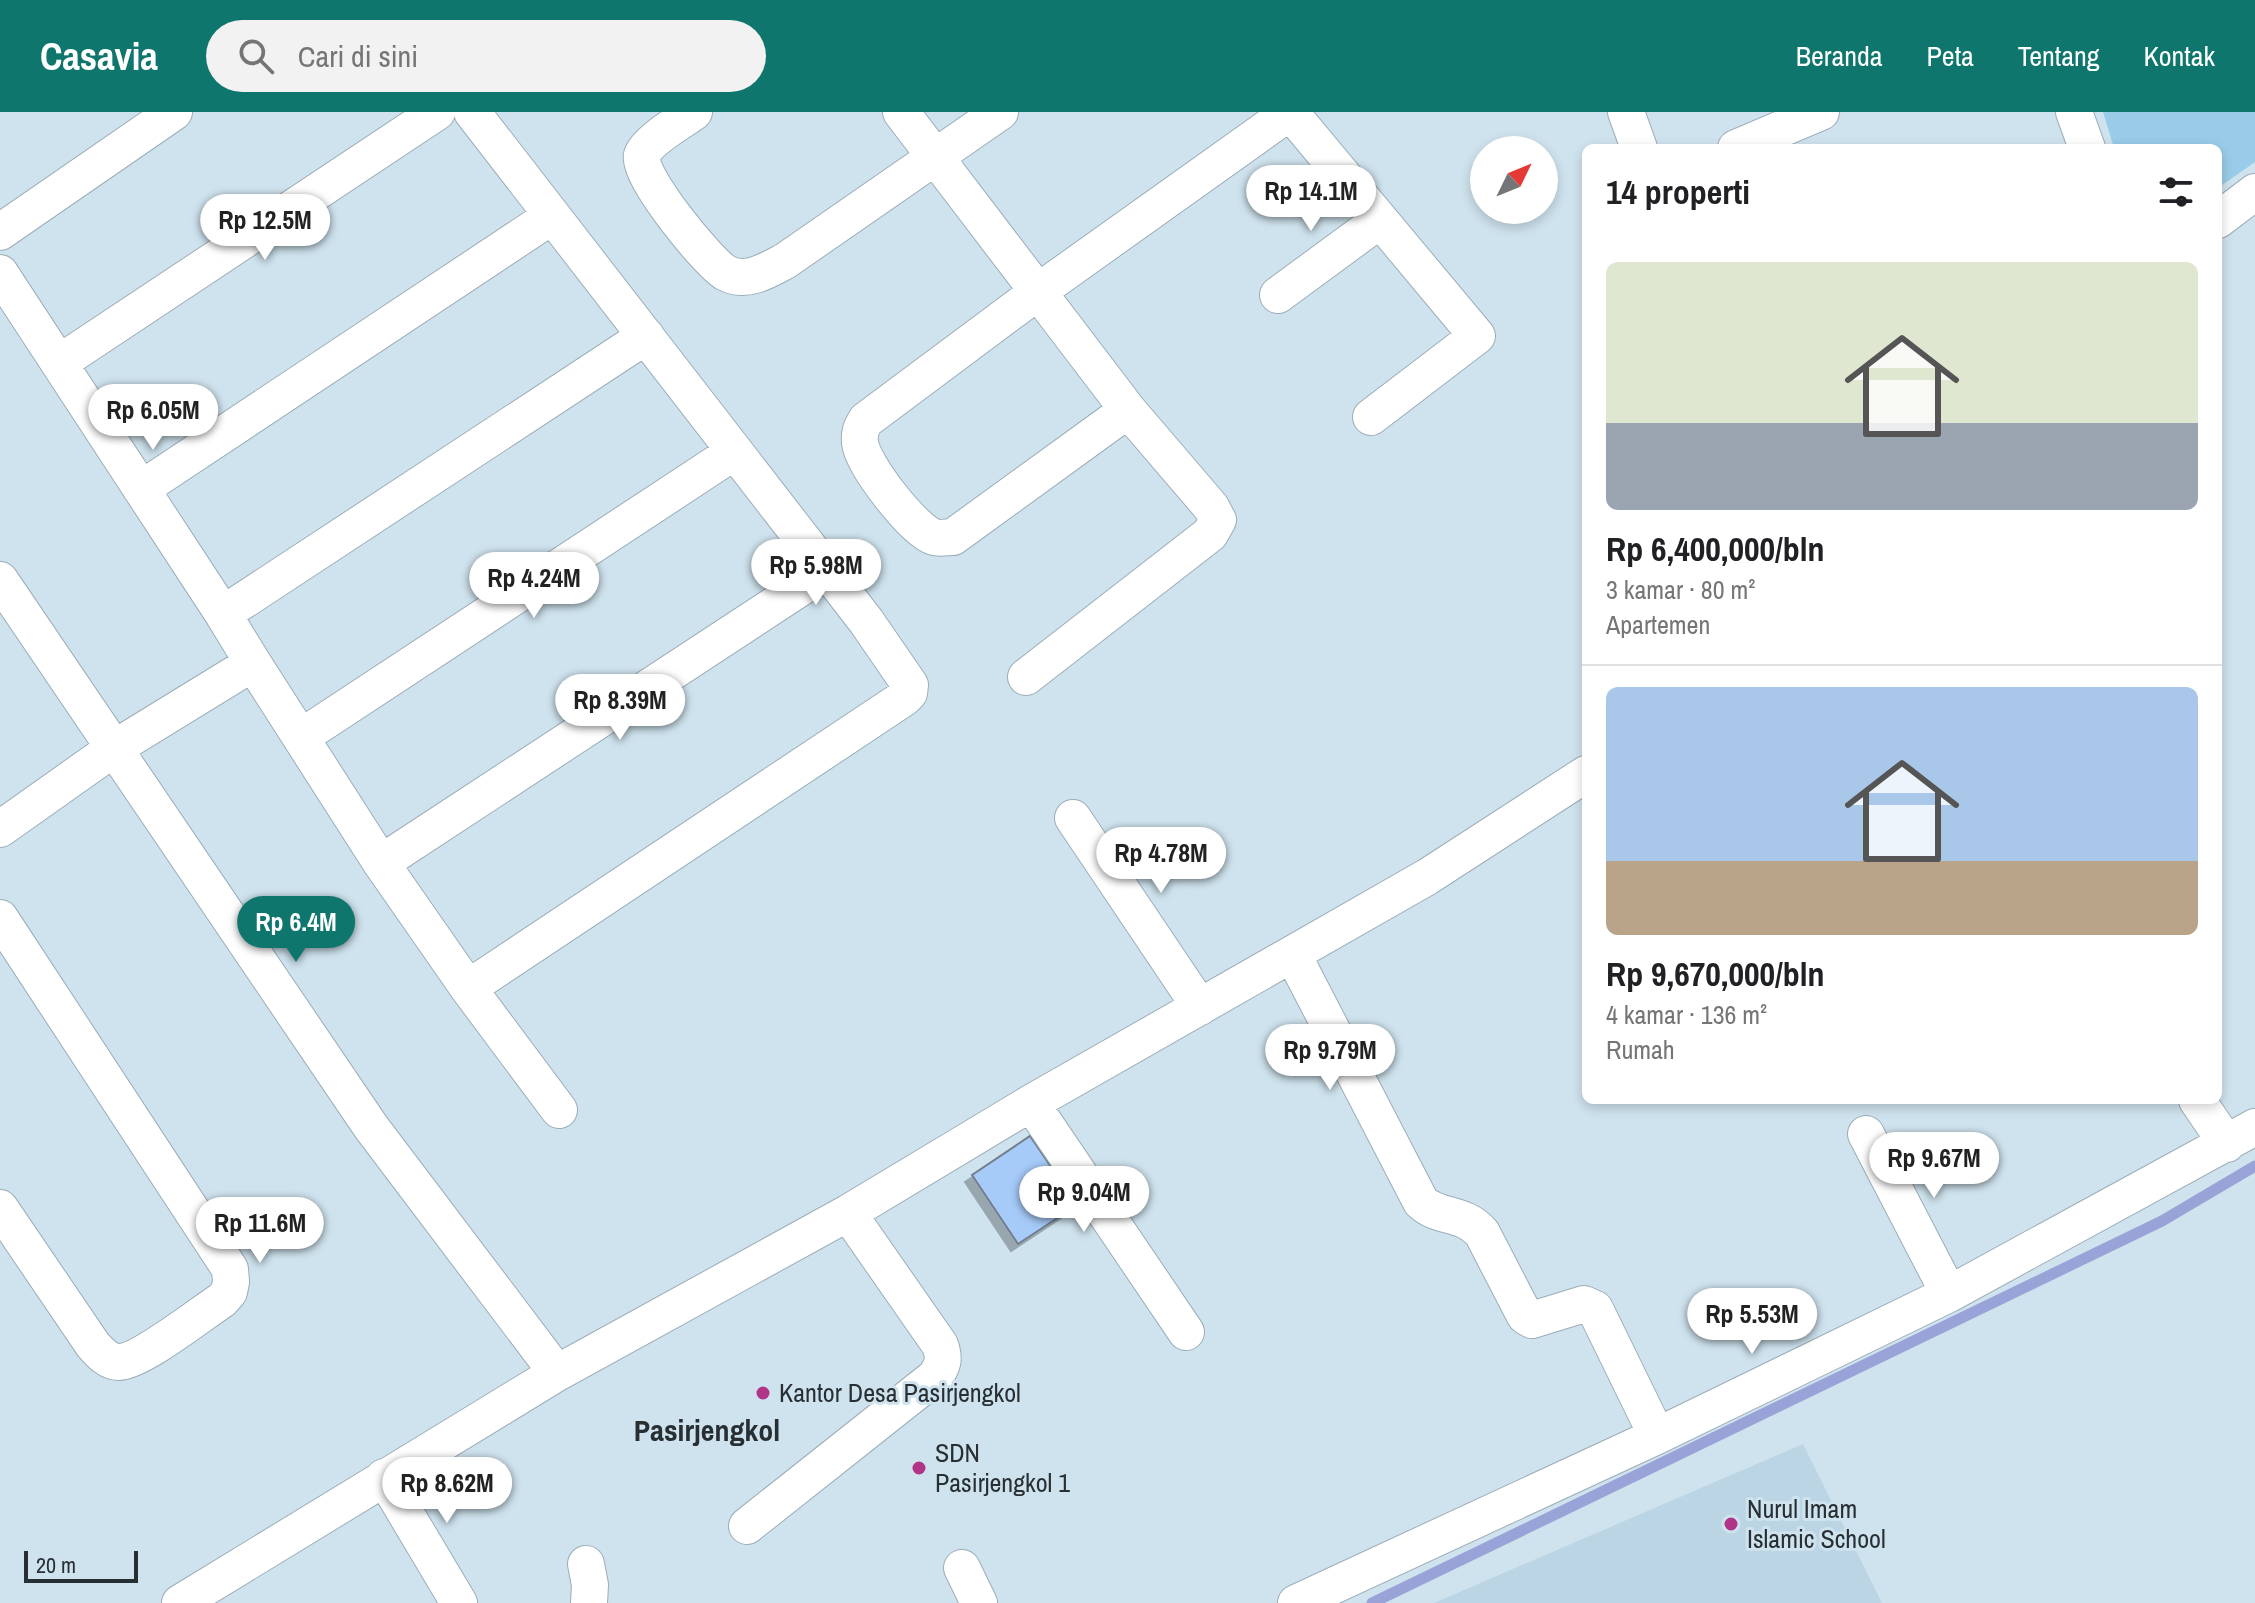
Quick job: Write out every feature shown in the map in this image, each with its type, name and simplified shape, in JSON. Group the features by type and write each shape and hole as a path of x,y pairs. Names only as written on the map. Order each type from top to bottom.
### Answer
{"street":[{"path":"0,232 174,112"},
{"path":"59,363 437,112"},
{"path":"468,988 909,693 910,685 826,571 472,112"},
{"path":"694,112 649,145 641,157 641,165 653,188 679,222 726,273 739,277 756,275 785,261 1000,112"},
{"path":"901,112 1128,410 1211,507 1218,520 1210,534 1026,677"},
{"path":"1128,410 953,537 934,537 925,532 890,493 863,453 860,430 866,420 1039,291 1290,112 1477,336 1371,417"},
{"path":"1626,112 1638,144"},
{"path":"1745,144 1821,112"},
{"path":"2074,112 2086,144"},
{"path":"2222,217 2255,192"},
{"path":"141,489 552,216"},
{"path":"1278,295 1380,220"},
{"path":"0,273 381,863 468,988 559,1110"},
{"path":"223,614 646,336"},
{"path":"301,737 734,452"},
{"path":"381,863 826,571"},
{"path":"0,580 371,1127 557,1373"},
{"path":"0,829 113,749 253,663"},
{"path":"192,1600 384,1477 557,1373 848,1213 1031,1103 1427,877 1582,783"},
{"path":"1073,818 1200,1007"},
{"path":"0,918 230,1269 229,1292 222,1300 138,1356 118,1362 104,1357 0,1208"},
{"path":"1293,955 1421,1202 1427,1208 1474,1223 1525,1316 1532,1320 1584,1304 1595,1309 1657,1436"},
{"path":"1031,1103 1186,1332"},
{"path":"1296,1603 1657,1436 1949,1294 2241,1135 2202,1104"},
{"path":"1866,1134 1949,1294"},
{"path":"747,1526 935,1377 942,1367 945,1357 940,1345 848,1213"},
{"path":"384,1477 459,1603"},
{"path":"586,1564 589,1603"},
{"path":"962,1568 979,1603"}],"shaded area":[{"path":"2103,112 2255,112 2255,162 2222,185 2222,144 2113,144"},
{"name":"Nurul Imam Islamic School","path":"1803,1444 1882,1603 1434,1603"}],"building":[{"path":"1030,1136 1077,1205 1018,1244 972,1175"}],"waterway":[{"path":"1372,1603 2162,1221 2255,1166"}],"place":[{"name":"Kantor Desa Pasirjengkol","path":"763,1393"},
{"name":"SDN Pasirjengkol 1","path":"919,1468"},
{"name":"Nurul Imam Islamic School","path":"1731,1524"}],"district":[{"name":"Pasirjengkol","path":"707,1431"}]}
